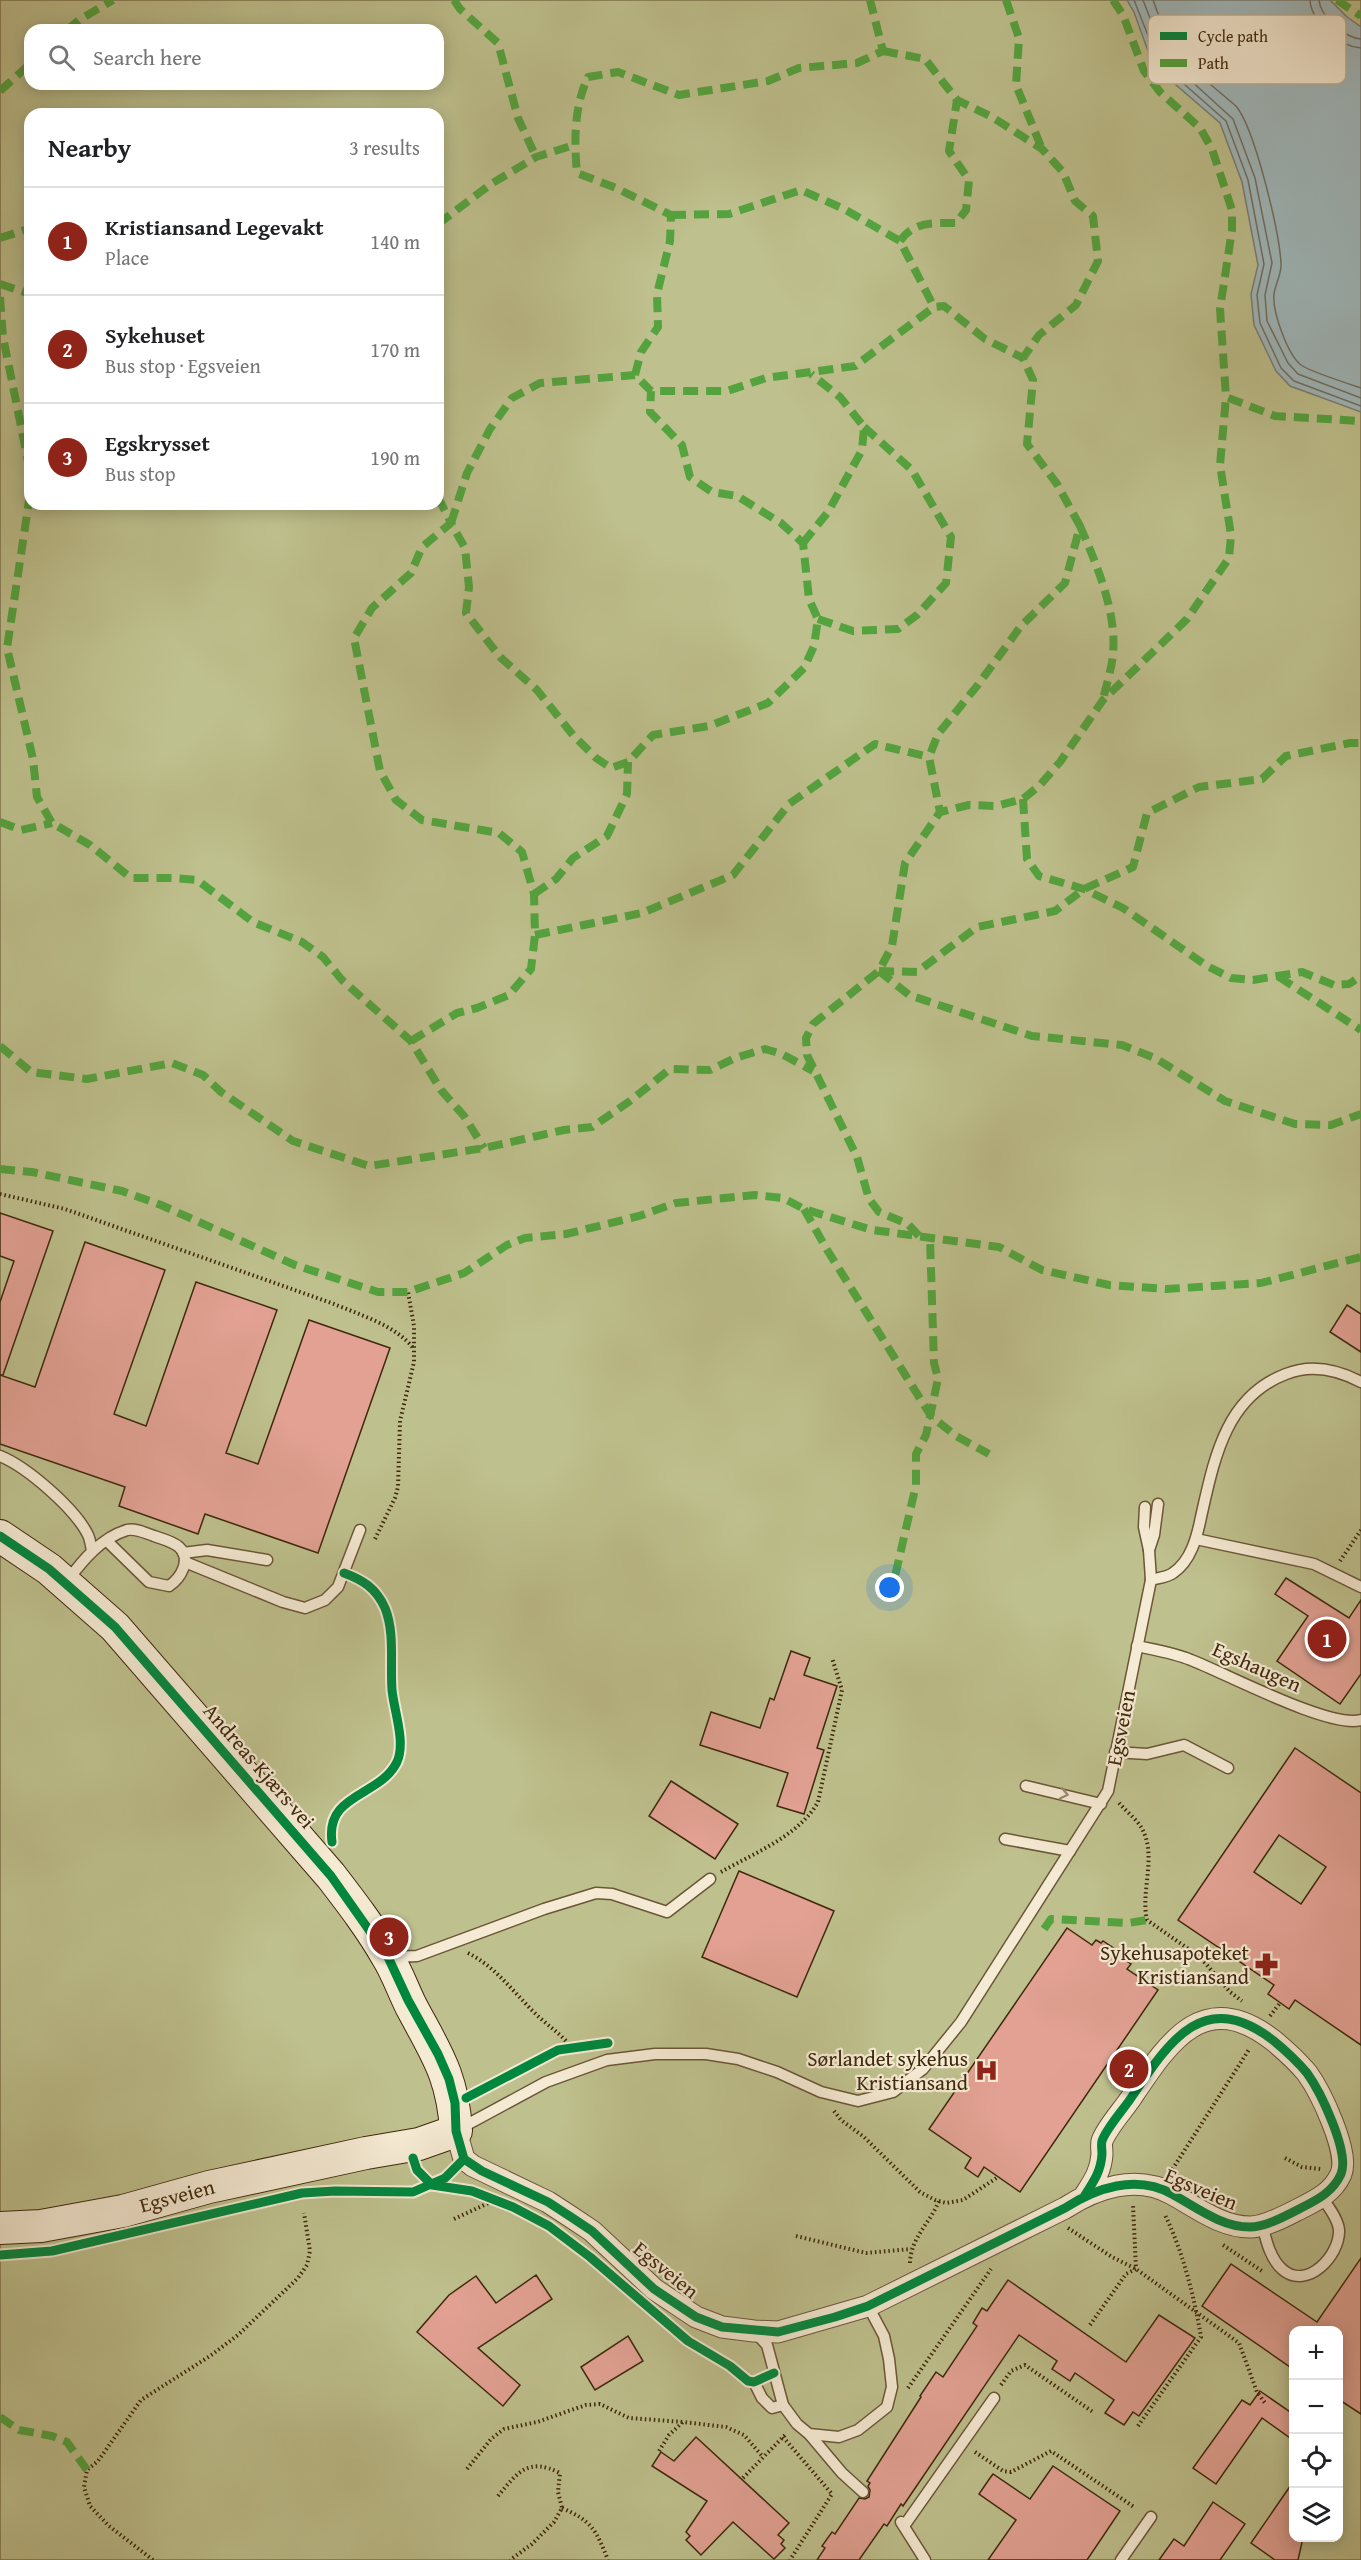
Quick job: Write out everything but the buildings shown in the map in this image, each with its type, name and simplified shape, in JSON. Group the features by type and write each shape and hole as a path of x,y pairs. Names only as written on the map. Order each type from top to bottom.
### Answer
{"street":[{"name":"Andreas Kjærs vei","path":"0,1536 66,1582 93,1605 137,1650 331,1876 388,1957 438,2054 449,2079 455,2103 456,2131"},
{"name":"Egsveien","path":"0,2228 42,2226 123,2211 209,2187 366,2153 419,2144 456,2131 465,2159 473,2166 548,2202 592,2230 654,2289 696,2318 722,2327 778,2332 868,2306 1065,2208 1085,2195 1107,2187 1139,2184 1169,2192 1226,2223 1251,2227 1262,2224 1283,2217 1322,2198 1335,2184 1342,2168 1341,2148 1325,2106 1308,2074 1290,2054 1245,2023 1218,2019 1196,2022 1175,2038 1155,2061 1102,2141 1099,2173 1085,2195"}],"lane":[{"path":"1151,1580 1172,1575 1190,1552 1196,1539 1221,1439 1232,1418 1249,1397 1276,1378 1305,1369 1334,1371 1359,1381"},
{"path":"0,1456 28,1470 74,1516 86,1531 92,1551"},
{"path":"1149,1550 1154,1535 1158,1504"},
{"path":"1145,1507 1144,1527 1149,1550"},
{"path":"66,1582 92,1551 129,1530 138,1530 170,1542 184,1557 283,1602 305,1608 325,1600 338,1587 360,1530"},
{"path":"1196,1539 1298,1560 1334,1572 1361,1587"},
{"path":"107,1541 145,1579 157,1585 169,1586 177,1580 182,1573 184,1557"},
{"path":"184,1557 207,1550 267,1560"},
{"name":"Egsveien","path":"456,2131 546,2082 607,2060 655,2054 706,2054 738,2059 833,2095 858,2101 893,2092 923,2069 962,2022 1108,1791 1151,1580 1149,1550"},
{"name":"Egshaugen","path":"1137,1646 1190,1659 1304,1709 1336,1719 1355,1722 1361,1720"},
{"path":"1115,1752 1147,1754 1184,1745 1228,1768"},
{"path":"1026,1786 1101,1804"},
{"path":"1005,1839 1070,1851"},
{"path":"388,1957 417,1956 447,1943 596,1893 612,1894 667,1912 710,1879"},
{"path":"1289,2274 1302,2276 1314,2272 1334,2248 1339,2231 1332,2212 1322,2198"},
{"name":"Egsveien","path":"1262,2224 1275,2260 1289,2274"},
{"path":"809,2434 839,2437 858,2430 887,2407 892,2387 889,2359 884,2336 868,2306"},
{"path":"754,2331 767,2345 783,2405 796,2424 809,2434 842,2473 863,2492"},
{"path":"754,2382 762,2398 772,2408 783,2405"},
{"path":"925,2560 902,2524 994,2398"},
{"path":"1121,2560 1151,2517"}],"path":[{"path":"0,1194 65,1209 334,1304 370,1318 403,1338 413,1348"},
{"path":"373,1544 397,1493 400,1421 414,1362 414,1326 408,1292"},
{"path":"1334,1572 1361,1530"},
{"path":"710,1879 810,1817 818,1802 842,1690 832,1658"},
{"path":"1108,1791 1141,1827 1147,1843 1143,1906 1147,1920 1200,1957 1230,1992 1249,2006"},
{"path":"447,1943 479,1959 496,1972 541,2018 575,2046"},
{"path":"1268,2019 1278,2024"},
{"path":"558,2050 575,2046"},
{"path":"833,2095 834,2112 841,2120 864,2137 920,2192 939,2201 963,2200 998,2177"},
{"path":"1285,2158 1302,2167 1329,2170 1342,2168"},
{"path":"480,2194 500,2202"},
{"path":"1133,2198 1137,2269"},
{"path":"910,2263 911,2249 915,2239 932,2218 939,2201"},
{"path":"454,2219 500,2202"},
{"path":"153,2560 109,2526 90,2506 84,2487 87,2470 98,2461 141,2400 210,2356 238,2334 298,2278 307,2265 310,2251 304,2213"},
{"path":"1062,2224 1112,2257 1137,2269 1239,2343 1257,2392 1265,2403"},
{"path":"796,2236 866,2253 911,2249"},
{"path":"1218,2241 1268,2275 1289,2274"},
{"path":"887,2407 908,2388 993,2266"},
{"path":"1090,2325 1126,2274 1137,2269"},
{"path":"994,2398 1011,2371 1025,2364 1093,2412"},
{"path":"467,2469 491,2439 504,2429 537,2422 586,2405 600,2404 629,2418 726,2427 744,2435 763,2457"},
{"path":"659,2451 669,2435 683,2422"},
{"path":"742,2478 796,2424"},
{"path":"783,2437 832,2494 790,2560"},
{"path":"962,2444 1003,2471 1011,2472 1051,2451 1134,2508"},
{"path":"498,2496 515,2476 528,2468 544,2465 560,2473 558,2492 562,2508 554,2522 532,2544 510,2560"},
{"path":"562,2508 581,2516 596,2530 608,2560"}],"green space":[{"path":"0,0 1361,0 1361,2560 0,2560"}],"water":[{"path":"1127,0 1330,0 1345,15 1148,15 1148,51 1134,12"},
{"path":"1346,16 1361,27 1361,412 1290,386 1276,371 1254,325 1251,294 1258,265 1242,182 1220,123 1175,84 1346,84"}],"marked path":[{"path":"74,24 113,0"},
{"path":"454,0 460,9 498,43 518,118 536,157"},
{"path":"635,375 641,352 658,327 657,294 670,241 671,215 616,188 577,173 576,124 583,88 588,77 618,72 679,95 768,81 799,68 857,63 883,51 870,0"},
{"path":"1006,0 1019,38 1016,85 1042,149"},
{"path":"1113,0 1123,15 1148,76"},
{"path":"1337,0 1361,16"},
{"path":"883,51 925,59 957,100 992,117 1042,149 1063,172 1075,201 1093,216 1098,261 1076,305 1039,335 1023,358 1033,380 1027,444 1057,484 1080,526 1065,583 1021,626 938,734 929,757 940,812"},
{"path":"0,91 24,69"},
{"path":"1154,84 1200,128 1212,149 1232,210 1232,230 1220,309 1226,397 1275,416 1361,421"},
{"path":"900,241 905,234 925,224 956,223 966,210 969,180 949,151 957,100"},
{"path":"444,219 491,184 536,157 574,145"},
{"path":"671,215 729,214 801,190 844,209 900,241 934,307"},
{"path":"0,238 24,230"},
{"path":"0,284 24,292"},
{"path":"0,297 3,337 24,441"},
{"path":"451,523 467,473 490,429 512,398 540,383 635,375 651,391 727,391 766,378 855,366 934,307 944,306 985,339 1023,358"},
{"path":"803,543 828,512 862,450 864,427 840,397 811,374"},
{"path":"411,1041 457,1013 477,1008 509,995 531,969 535,935 534,894 522,852 499,833 422,820 396,800 380,771 354,638 372,608 411,573 422,547 451,523 465,548 469,587 466,613 500,657 537,690 573,735 596,758 611,768 628,762 653,735 709,726 768,703 804,668 814,646 818,619 809,599 803,543 781,523 737,496 712,492 690,477 682,445 650,412 651,391"},
{"path":"919,1236 908,1224 879,1212 869,1199 857,1157 807,1055 806,1038 813,1024 879,971 892,946 905,863 940,812 969,805 996,806 1023,799 1040,785 1060,762 1103,700 1187,619 1229,558 1231,535 1220,465 1226,397"},
{"path":"818,619 853,631 898,629 917,615 946,583 951,537 912,470 864,427"},
{"path":"444,509 451,523"},
{"path":"28,510 7,648 33,759 37,797 52,823 90,845 131,878 197,880 253,922 302,942 323,957 342,980 411,1041 441,1090 464,1116 484,1148"},
{"path":"1080,526 1104,588 1112,621 1112,659 1103,700"},
{"path":"879,971 917,972 977,927 1055,911 1084,889 1133,867 1147,813 1199,787 1262,779 1286,756 1350,743 1361,743"},
{"path":"535,935 642,913 733,875 789,804 875,744 929,757"},
{"path":"534,894 556,879 573,858 607,836 627,794 628,762"},
{"path":"1023,799 1027,859 1039,876 1084,889 1123,908 1207,966 1231,978 1253,980 1302,972 1334,985 1349,984 1361,976"},
{"path":"0,822 21,830 52,823"},
{"path":"879,971 909,995 1032,1036 1122,1045 1155,1058 1225,1101 1295,1124 1331,1125 1361,1114"},
{"path":"1279,977 1361,1030"},
{"path":"0,1046 31,1072 87,1079 172,1063 203,1075 221,1092 293,1141 369,1166 484,1148 564,1130 592,1127 630,1101 670,1069 710,1070 735,1058 765,1049 782,1054 813,1071"},
{"path":"0,1169 32,1172 122,1191 161,1205 295,1265 378,1292 408,1292 464,1273 507,1245 525,1238 566,1234 639,1216 676,1203 755,1195 783,1198 804,1209 872,1230 999,1247 1042,1270 1109,1285 1166,1289 1261,1283 1361,1257"},
{"path":"804,1209 931,1416 956,1436 989,1454"},
{"path":"900,1595 893,1585 916,1485 916,1454 926,1435 938,1378 934,1363 930,1238"},
{"path":"1044,1929 1051,1919 1128,1923 1147,1920"},
{"path":"0,2417 19,2430 52,2436 67,2442 87,2470"}],"cycle path":[{"path":"0,1536 49,1569 115,1627 331,1876 388,1957 408,2000 438,2054 449,2079 455,2103 456,2131 464,2159 482,2171 548,2202 592,2231 654,2289 696,2317 722,2327 778,2332 835,2317 868,2306 1077,2201 1117,2186 1130,2184 1158,2188 1229,2224 1250,2227 1263,2225 1307,2205 1329,2191 1338,2180 1343,2164 1338,2137 1319,2093 1307,2073 1295,2060 1274,2041 1250,2026 1228,2019 1209,2020 1192,2027 1161,2056 1112,2124 1102,2141 1099,2171 1085,2195"},
{"path":"332,1842 332,1826 337,1814 345,1804 389,1773 397,1762 400,1745 392,1690 390,1628 385,1608 368,1586 344,1573"},
{"path":"466,2098 558,2050 608,2043"},
{"path":"413,2158 417,2170 432,2185 472,2191 513,2207 549,2226 590,2257 688,2341 730,2366 748,2381 754,2382 774,2373"},
{"path":"0,2255 52,2251 302,2193 413,2192 445,2178 464,2159"}],"place":[{"name":"Kristiansand Legevakt","path":"1327,1639"},
{"name":"Egskrysset","path":"389,1937"},
{"name":"Sykehusapoteket Kristiansand","path":"1267,1965"},
{"name":"Sykehuset","path":"1129,2069"},
{"name":"Sørlandet sykehus Kristiansand","path":"986,2071"}]}
